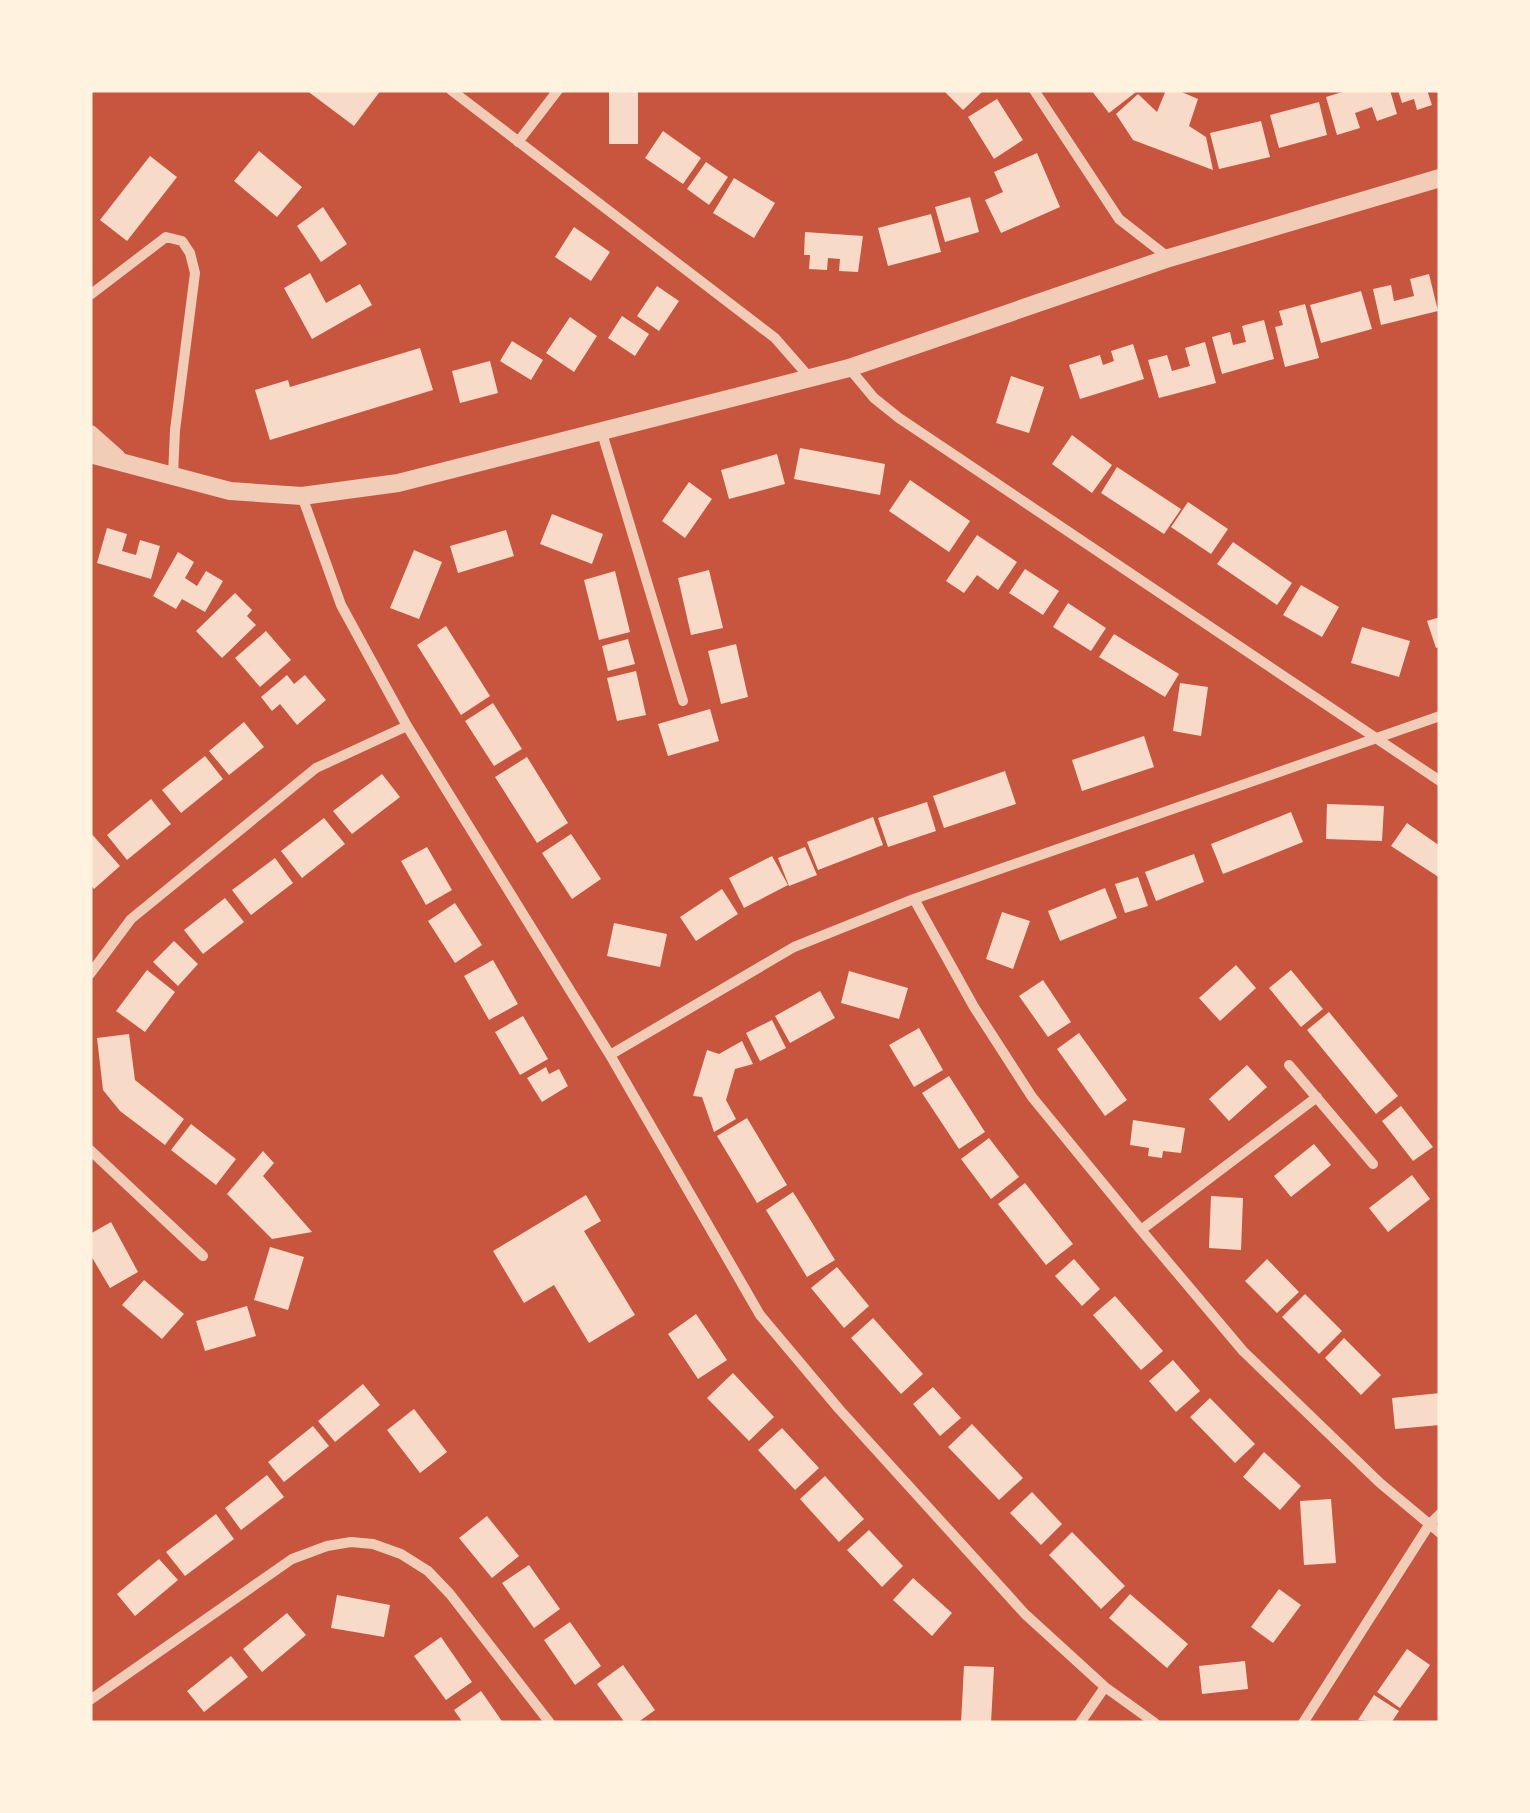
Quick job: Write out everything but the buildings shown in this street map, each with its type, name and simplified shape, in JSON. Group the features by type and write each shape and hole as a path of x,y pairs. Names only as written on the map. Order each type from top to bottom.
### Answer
{"street":[{"path":"452,90 775,338 810,378"},
{"path":"518,142 558,90"},
{"path":"1034,90 1120,219 1169,258"},
{"path":"90,454 230,491 302,496 398,483 848,368 1169,258 1440,178"},
{"path":"90,295 166,237 182,242 190,253 194,273 173,475"},
{"path":"848,368 874,398 899,418 1440,781"},
{"path":"602,432 682,701"},
{"path":"90,434 118,459"},
{"path":"302,496 341,605 408,726 610,1055 760,1315 839,1410 1025,1614 1106,1687 1155,1723"},
{"path":"610,1055 794,948 914,899 1440,716"},
{"path":"90,974 131,919 316,768 408,726"},
{"path":"914,899 974,1007 1032,1097 1140,1230 1243,1352 1380,1483 1440,1533"},
{"path":"1290,1065 1373,1164"},
{"path":"1140,1230 1317,1096"},
{"path":"90,1150 203,1256"},
{"path":"1303,1723 1429,1525 1440,1514"},
{"path":"90,1700 292,1558 351,1542 373,1544 401,1554 428,1571 550,1723"},
{"path":"1080,1723 1106,1687"}]}
